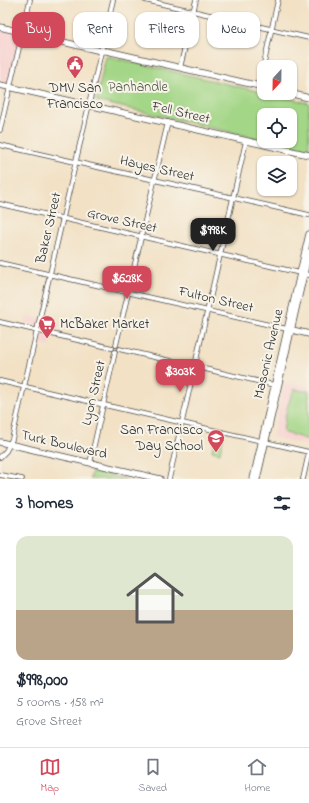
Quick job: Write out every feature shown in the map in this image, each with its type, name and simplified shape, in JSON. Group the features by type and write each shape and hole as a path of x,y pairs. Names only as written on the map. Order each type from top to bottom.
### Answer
{"main road":[{"path":"0,27 12,30"},
{"path":"65,43 107,51 257,86"},
{"name":"Fell Street","path":"0,85 309,155"},
{"path":"297,95 309,98"},
{"name":"Masonic Avenue","path":"304,274 309,234"},
{"name":"Masonic Avenue","path":"257,479 274,385 309,252"},
{"name":"Masonic Avenue","path":"253,479 289,329"},
{"name":"Fulton Street","path":"289,329 309,334"},
{"name":"Turk Boulevard","path":"0,442 160,479"}],"street":[{"path":"27,12 30,0"},
{"name":"Baker Street","path":"0,457 5,453 12,439 113,0"},
{"path":"145,0 309,38"},
{"path":"180,68 196,0"},
{"path":"266,60 278,0"},
{"path":"0,130 19,48"},
{"name":"Lyon Street","path":"90,463 168,122"},
{"path":"169,479 246,140"},
{"name":"Hayes Street","path":"0,145 309,215"},
{"name":"Grove Street","path":"0,204 304,274"},
{"name":"Fulton Street","path":"0,263 289,329"},
{"path":"0,322 274,385"},
{"path":"0,381 309,452 303,479"},
{"path":"0,475 22,479"}],"shaded area":[{"path":"0,27 12,30 12,48 19,48 10,88 0,85"},
{"path":"27,316 59,323 57,330 51,339 50,347 41,344 45,328 25,323"},
{"path":"284,382 309,387 309,446 272,437"}],"green space":[{"name":"Panhandle","path":"106,56 257,91 257,100 296,100 309,103 309,150 297,147 297,108 257,108 257,138 96,101"},
{"path":"295,389 309,391 309,440 283,432 288,404"},
{"path":"215,437 223,439 220,453 212,451"},
{"path":"92,471 126,479 90,479"}],"place":[{"name":"DMV San Francisco","path":"75,79"},
{"name":"McBaker Market","path":"47,339"},
{"name":"San Francisco Day School","path":"216,453"}]}
